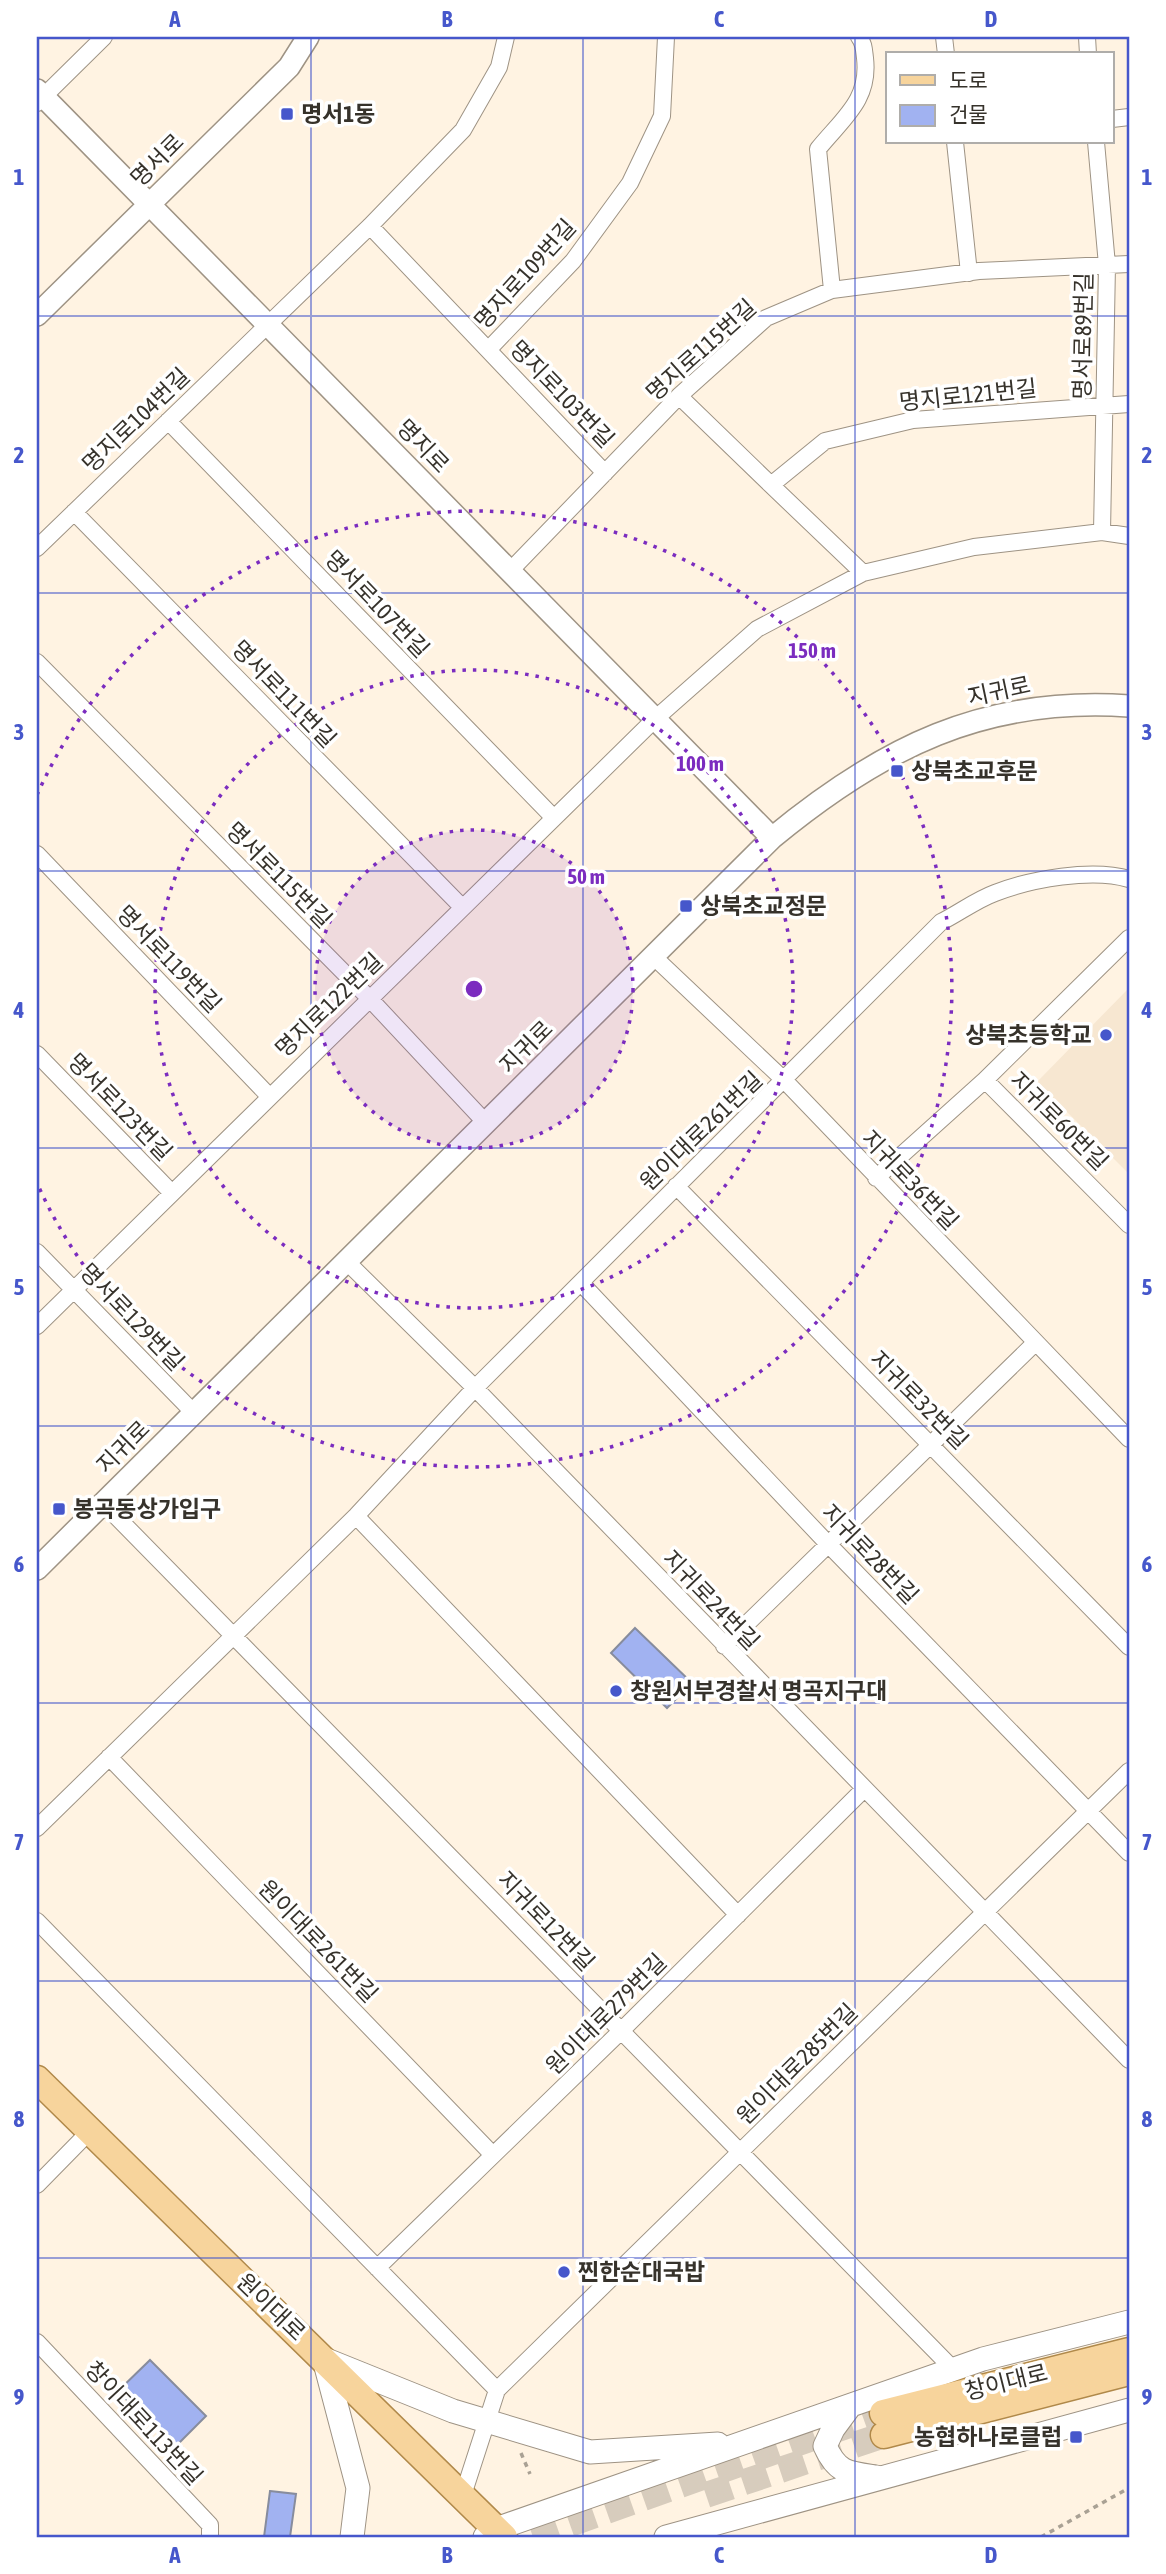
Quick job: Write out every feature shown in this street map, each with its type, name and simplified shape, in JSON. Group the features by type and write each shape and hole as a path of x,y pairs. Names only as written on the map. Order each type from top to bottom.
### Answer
{"main road":[{"name":"원이대로","path":"37,2079 463,2495 495,2535"},
{"path":"495,2535 983,2359 1129,2322"},
{"name":"창이대로","path":"1129,2351 884,2424 1129,2372"},
{"path":"324,2359 453,2410 590,2452 747,2442"},
{"path":"324,2359 358,2488 352,2537"},
{"path":"850,2406 833,2429 825,2446 834,2465 852,2474 880,2478"},
{"path":"677,2535 1129,2410"}],"street":[{"path":"39,97 104,37"},
{"name":"명서로","path":"37,315 289,67 308,37"},
{"path":"268,324 370,226 463,130 499,67 506,37"},
{"name":"명지로109번길","path":"488,350 573,261 630,183 662,116 666,37"},
{"path":"832,290 818,149 863,93 868,78 863,42 859,37"},
{"name":"명지로","path":"39,97 150,204 772,838"},
{"path":"955,144 969,273"},
{"name":"명서로89번길","path":"1096,144 1107,265 1102,532"},
{"name":"명지로103번길","path":"370,226 605,473"},
{"name":"명지로115번길","path":"510,571 680,396 766,318 832,290 969,273 1129,264"},
{"name":"명지로104번길","path":"37,548 268,324"},
{"path":"680,396 863,573"},
{"name":"명지로121번길","path":"771,485 825,441 900,423 1129,404"},
{"name":"명서로107번길","path":"168,421 554,818"},
{"name":"명서로111번길","path":"74,512 462,907"},
{"path":"655,719 757,629 863,573 974,547 1102,532 1129,536"},
{"name":"명서로115번길","path":"37,662 369,998 486,1123"},
{"name":"지귀로","path":"37,1569 772,838 817,801 900,749 980,718 1079,702 1129,706"},
{"name":"명지로122번길","path":"37,1326 655,719"},
{"name":"명서로119번길","path":"37,854 269,1096"},
{"name":"원이대로261번길","path":"37,1828 356,1516 475,1388 785,1081 941,922 995,893 1062,877 1113,874 1129,879"},
{"name":"지귀로60번길","path":"876,1178 985,1080 1129,938"},
{"name":"지귀로36번길","path":"654,957 785,1081 1129,1439"},
{"name":"명서로123번길","path":"37,1054 171,1192"},
{"name":"지귀로60번길","path":"985,1080 1129,1225"},
{"name":"지귀로32번길","path":"676,1186 1129,1647"},
{"name":"명서로129번길","path":"37,1252 194,1413"},
{"name":"지귀로24번길","path":"347,1262 475,1388 723,1646 1129,2060"},
{"name":"지귀로28번길","path":"581,1283 829,1545 1129,1853"},
{"path":"723,1646 932,1446 1035,1343"},
{"name":"지귀로12번길","path":"103,1503 236,1635 739,2154 955,2371"},
{"path":"356,1516 738,1915"},
{"name":"원이대로261번길","path":"109,1757 493,2155"},
{"name":"원이대로285번길","path":"497,2390 1129,1771"},
{"name":"원이대로279번길","path":"377,2268 621,2031 864,1789"},
{"path":"37,1921 497,2390 463,2495"},
{"path":"37,2185 90,2131"},
{"name":"창이대로113번길","path":"37,2342 210,2525 209,2537"}],"path":[{"path":"1041,2537 1129,2488"}],"shaded area":[{"name":"상북초등학교","path":"1129,988 1129,1174 1037,1082"}],"building":[{"path":"635,1628 692,1683 667,1708 611,1653"},
{"path":"150,2360 206,2416 174,2448 118,2391"},
{"path":"270,2491 296,2494 290,2537 264,2537"}],"tunnel":[{"path":"533,2537 883,2413"},
{"path":"706,2495 884,2435"}],"place":[{"name":"명서1동","path":"287,114"},
{"name":"상북초교후문","path":"897,771"},
{"name":"상북초교정문","path":"686,906"},
{"name":"상북초등학교","path":"1106,1035"},
{"name":"봉곡동상가입구","path":"59,1509"},
{"name":"창원서부경찰서 명곡지구대","path":"616,1691"},
{"name":"찐한순대국밥","path":"564,2272"},
{"name":"농협하나로클럽","path":"1076,2437"}]}
